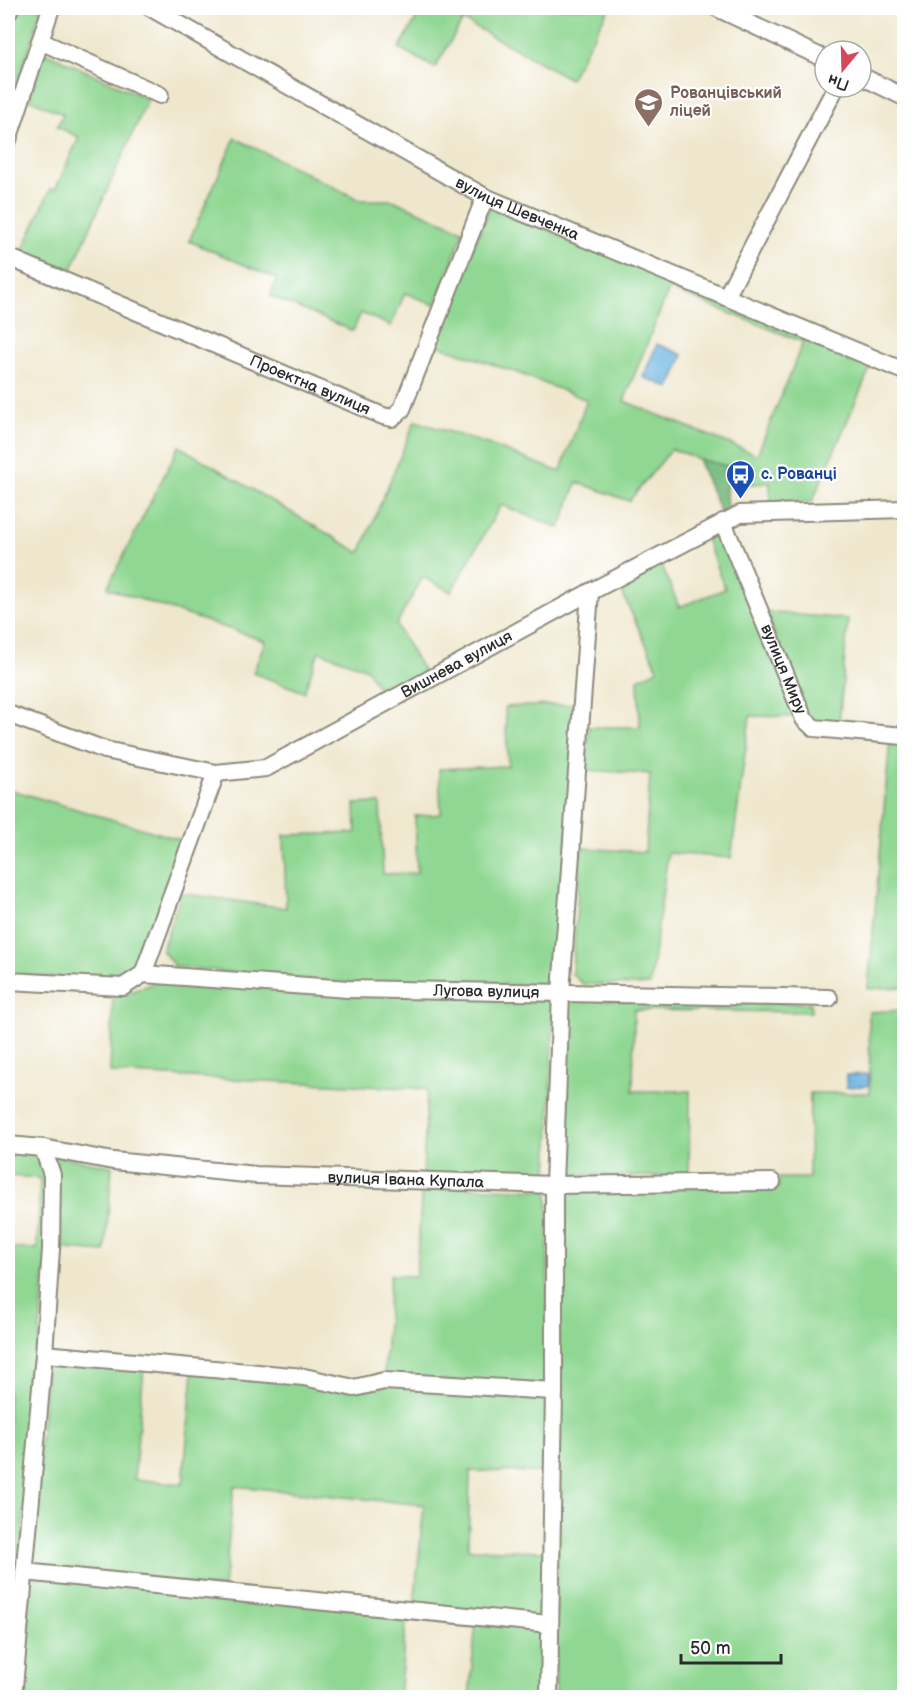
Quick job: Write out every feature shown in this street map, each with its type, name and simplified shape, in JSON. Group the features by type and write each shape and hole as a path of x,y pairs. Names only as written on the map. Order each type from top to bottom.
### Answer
{"street":[{"path":"8,13 10,8"},
{"path":"8,140 51,8"},
{"name":"вулиця Шевченка","path":"151,8 485,197 904,371"},
{"path":"717,8 813,53"},
{"path":"40,41 160,95"},
{"path":"873,82 904,97"},
{"path":"726,297 830,99"},
{"name":"Проектна вулиця","path":"8,256 372,412 392,418 402,410 485,197"},
{"name":"Вишнева вулиця","path":"8,714 105,750 216,773 266,768 590,592 740,514 904,509"},
{"name":"вулиця Миру","path":"723,522 804,719 814,728 904,736"},
{"path":"549,1698 554,1391 554,1185 561,992 590,592"},
{"path":"8,981 123,987 143,974 216,773"},
{"name":"Лугова вулиця","path":"143,974 348,989 829,998"},
{"name":"вулиця Івана Купала","path":"8,1144 113,1161 256,1175 554,1185 772,1182"},
{"path":"13,1698 45,1354 51,1249 52,1175 43,1148"},
{"path":"45,1354 304,1377 354,1388 384,1381 554,1391"},
{"path":"24,1572 549,1624"}],"green space":[{"path":"16,8 42,8 8,114 8,25"},
{"path":"423,8 609,8 570,79 463,20 435,68 399,48"},
{"path":"44,52 148,99 69,275 21,254 51,188 55,190 79,137 57,127 63,114 29,99"},
{"path":"235,138 360,200 393,200 464,231 435,305 405,293 391,326 361,313 353,331 270,296 277,279 189,241"},
{"path":"490,206 872,364 812,502 771,504 770,483 751,484 749,471 698,459 672,449 629,501 577,482 560,528 501,505 451,592 423,577 396,625 424,672 382,695 367,669 319,651 304,692 253,673 265,641 107,588 179,446 360,553 415,421 487,444 560,472 587,400 434,344","holes":["669,289 803,342 757,455 624,401"]},
{"path":"698,459 749,471 751,484 726,485 727,510 721,514"},
{"path":"722,531 798,717 750,716 731,858 668,853 650,985 583,984 572,974 581,848 645,852 650,774 586,770 589,727 640,727 638,679 658,670 619,586 661,563 679,607 725,589 706,539"},
{"path":"765,612 848,619 839,725 816,723 808,716"},
{"path":"578,704 555,985 349,983 175,967 162,950 181,893 286,908 284,835 356,833 355,804 380,803 383,874 417,873 415,816 441,814 439,769 508,766 505,707"},
{"path":"890,740 904,741 904,987 868,989"},
{"path":"8,789 185,841 135,971 122,982 8,975"},
{"path":"158,981 554,998 548,1179 423,1175 427,1089 110,1073 113,994 126,994"},
{"path":"564,1000 811,1003 811,1012 634,1010 633,1091 690,1091 689,1177 563,1175"},
{"path":"904,1010 904,1697 555,1698 561,1189 779,1187 779,1178 809,1178 810,1093 870,1093 869,1012"},
{"path":"8,1150 41,1153 48,1176 47,1249 8,1697 8,1248 37,1249 40,1178 8,1176"},
{"path":"49,1155 112,1166 105,1252 56,1248"},
{"path":"422,1186 548,1190 547,1386 384,1377 390,1275 416,1276"},
{"path":"48,1359 144,1367 134,1479 183,1484 193,1372 547,1394 546,1472 470,1471 468,1549 544,1551 542,1619 414,1606 424,1505 234,1486 224,1588 28,1568"},
{"path":"28,1576 407,1614 399,1697 17,1698"},
{"path":"476,1621 542,1627 542,1697 469,1698"}],"water":[{"path":"657,344 683,355 670,388 643,377"},
{"path":"868,1074 868,1086 846,1087 846,1075"}],"place":[{"name":"Рованцівський ліцей","path":"649,128"},
{"name":"с. Рованці","path":"740,500"}]}
